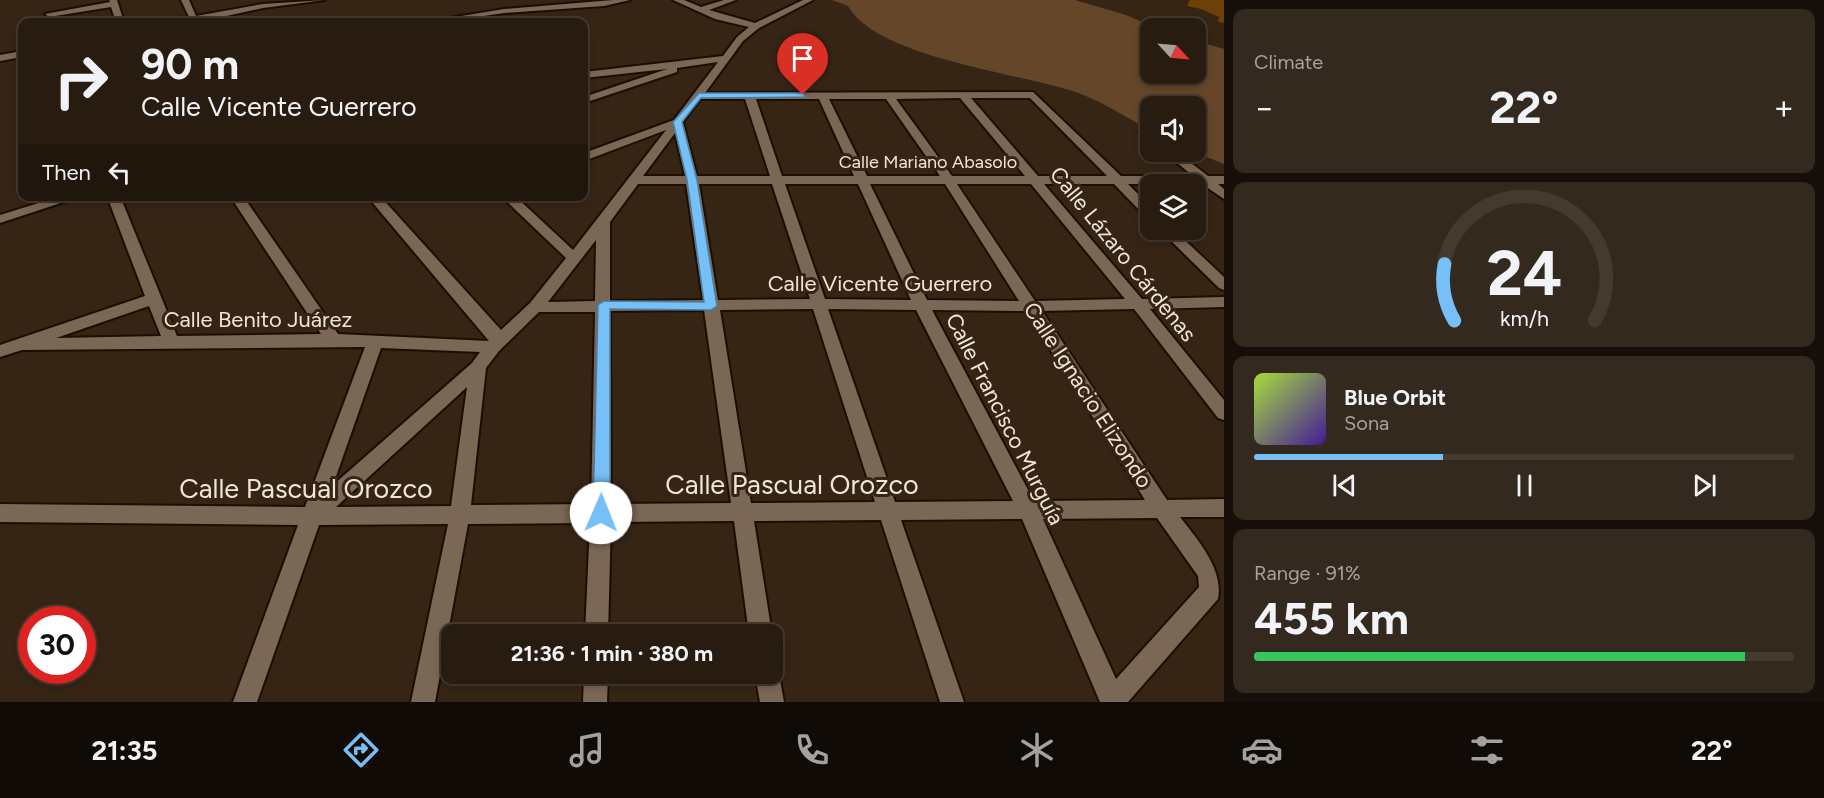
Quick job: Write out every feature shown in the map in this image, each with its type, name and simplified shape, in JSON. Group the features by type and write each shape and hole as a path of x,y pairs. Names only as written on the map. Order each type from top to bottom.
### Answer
{"street":[{"path":"184,0 193,18"},
{"path":"208,18 263,6 321,0"},
{"path":"483,18 626,0"},
{"path":"677,0 701,10 756,26"},
{"path":"701,10 732,0"},
{"path":"312,516 478,367 497,343 535,307 603,222 740,39 756,26 809,0"},
{"path":"50,15 113,2 119,18"},
{"path":"0,58 18,55"},
{"path":"588,99 687,66 725,58"},
{"path":"588,74 642,66 687,66"},
{"path":"749,95 952,702"},
{"name":"Calle Francisco Murguía","path":"822,95 921,304 1028,509 1113,701"},
{"path":"699,96 1033,96 1140,203"},
{"name":"Calle Ignacio Elizondo","path":"889,96 948,180 1163,510 1209,573 1210,591 1113,701"},
{"name":"Calle Lázaro Cárdenas","path":"964,96 1138,304 1224,413"},
{"path":"588,156 678,122"},
{"path":"678,122 692,180 759,624"},
{"path":"1183,162 1199,174"},
{"name":"Calle Mariano Abasolo","path":"1206,179 1224,180"},
{"name":"Calle Mariano Abasolo","path":"633,180 1140,180"},
{"path":"1206,180 1224,195"},
{"path":"0,219 59,201"},
{"path":"115,201 171,342"},
{"path":"239,201 333,340"},
{"path":"377,201 497,343"},
{"path":"512,201 573,257"},
{"path":"597,624 604,305 603,222"},
{"path":"1177,240 1224,285"},
{"path":"0,347 22,344 152,298"},
{"name":"Calle Vicente Guerrero","path":"535,307 818,304 1030,306 1224,302"},
{"name":"Calle Benito Juárez","path":"22,344 333,340 497,343"},
{"path":"245,702 375,341"},
{"path":"423,702 460,514 478,367"},
{"name":"Calle Pascual Orozco","path":"0,513 312,516 1224,508"},
{"path":"595,702 596,684"},
{"path":"769,684 772,702"}],"shaded area":[{"path":"832,0 1075,0 1140,21 1140,84 1206,84 1206,44 1224,49 1224,164 1206,157 1206,96 1140,96 1140,124 1081,94 920,52 889,39 864,24 848,6"}],"route":[{"path":"601,513 604,305 711,306 692,180 678,122 699,96 803,95"}]}
